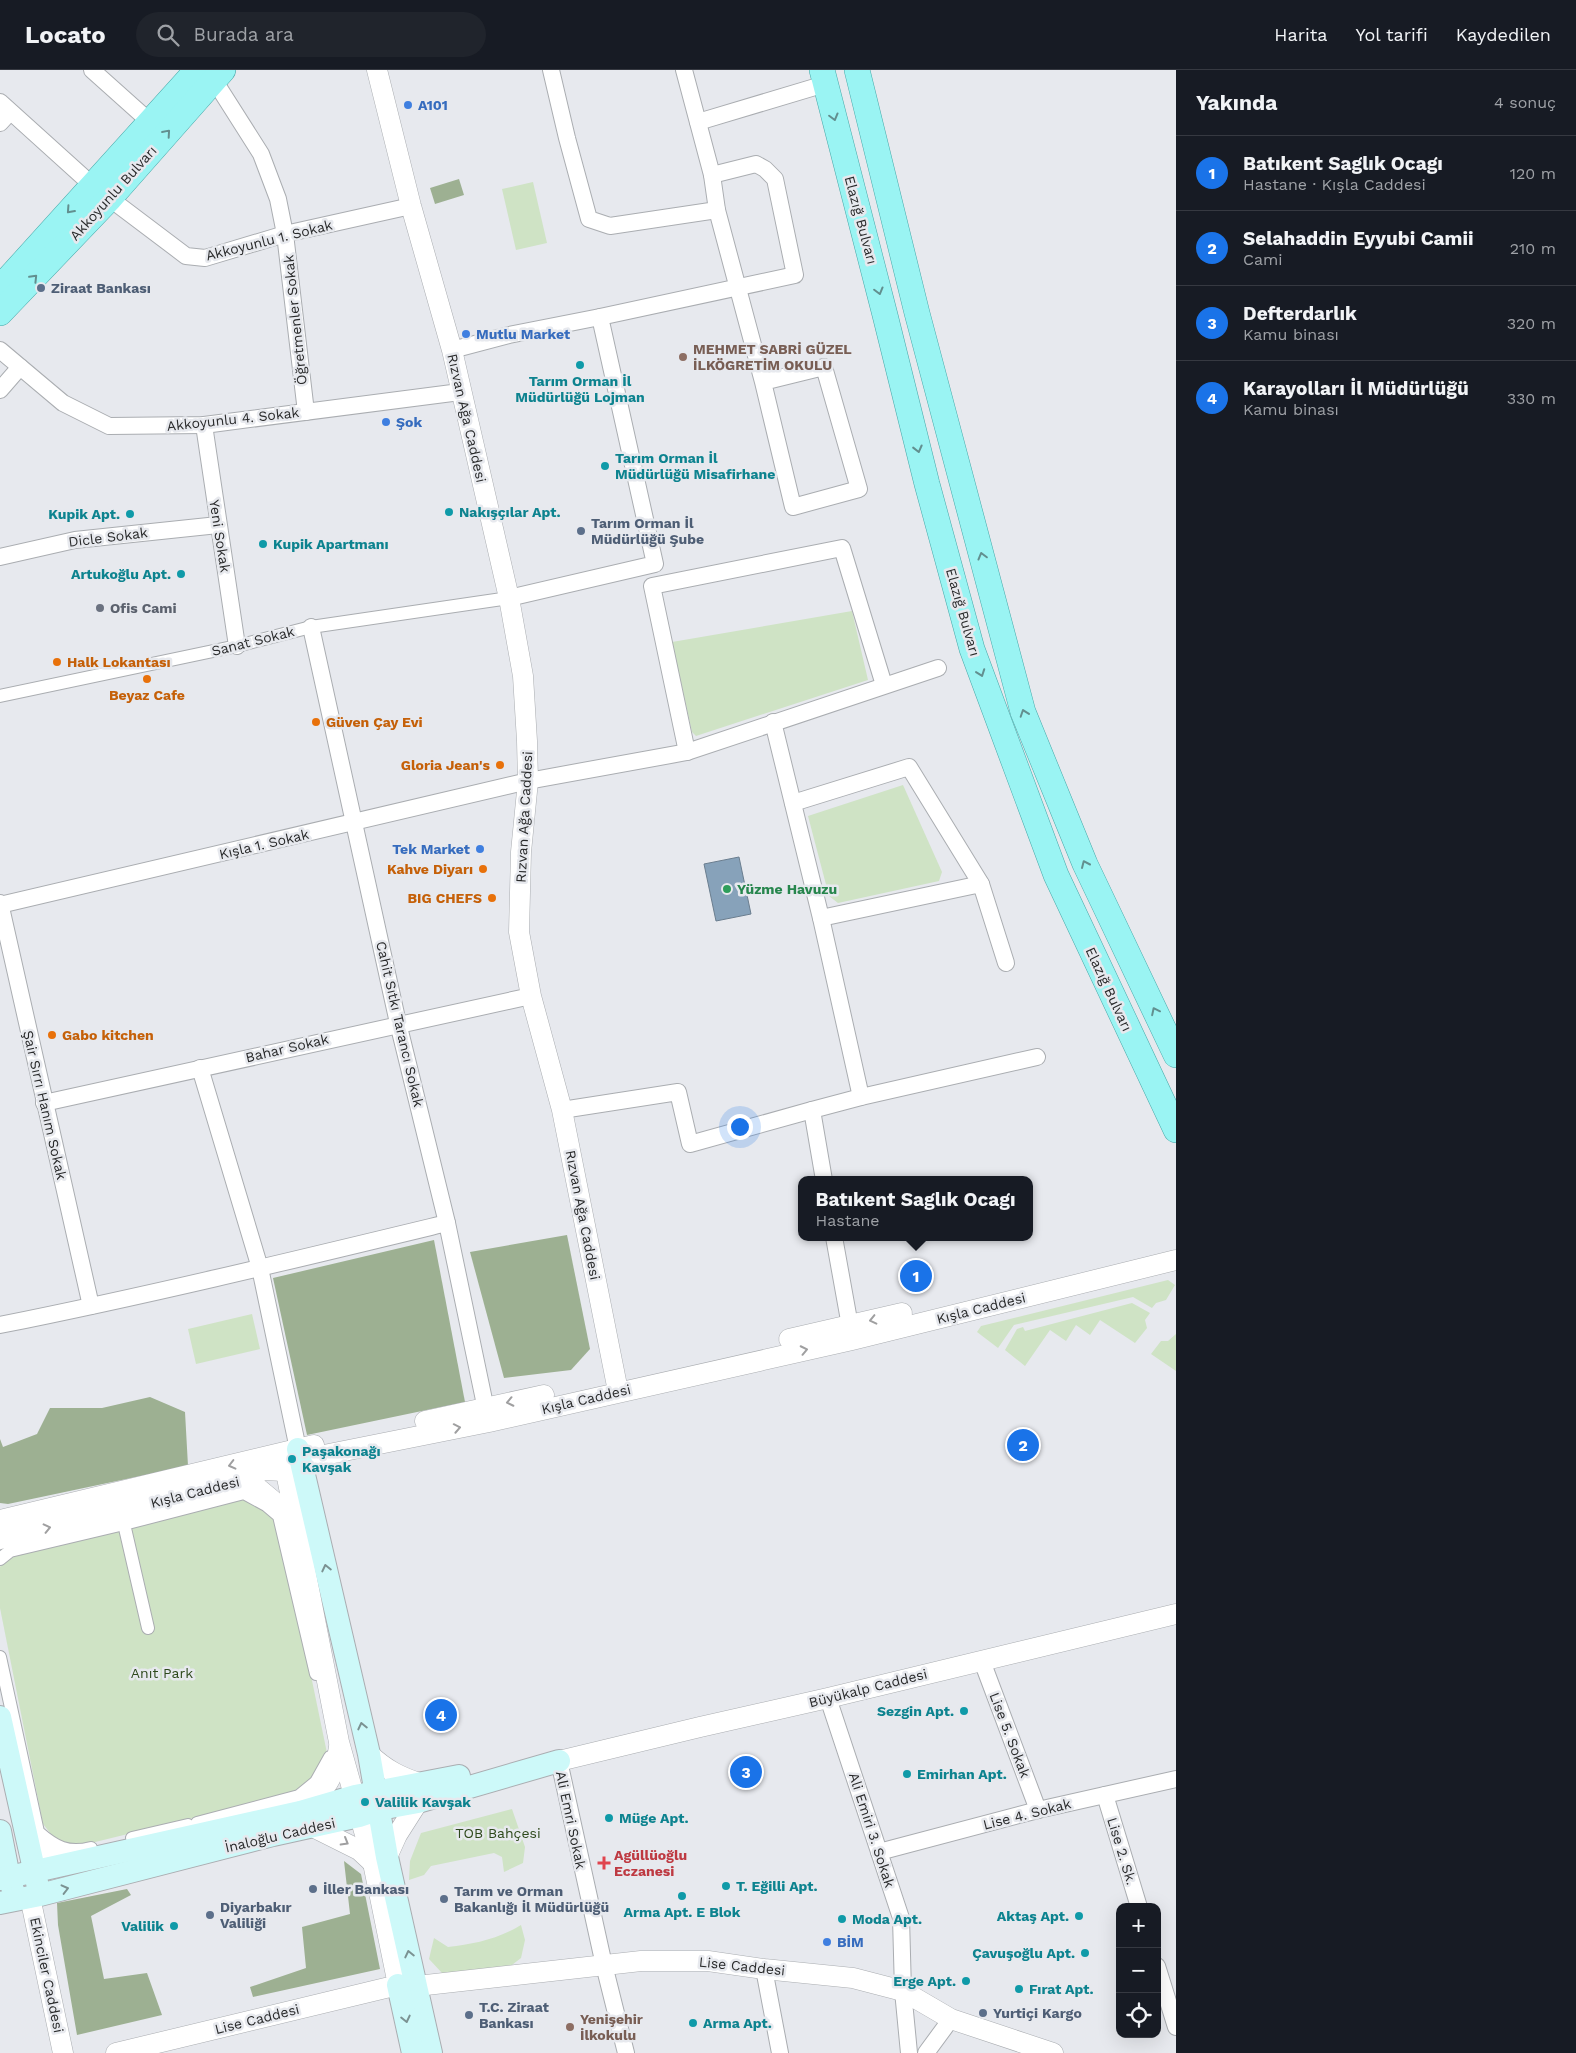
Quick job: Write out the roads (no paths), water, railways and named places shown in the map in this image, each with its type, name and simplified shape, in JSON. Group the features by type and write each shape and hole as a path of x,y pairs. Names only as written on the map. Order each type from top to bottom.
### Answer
{"main road":[{"path":"857,70 917,313 1023,712 1084,864 1176,1054"},
{"name":"Akkoyunlu Bulvarı","path":"0,288 101,191 149,122 209,73"},
{"name":"Akkoyunlu Bulvarı","path":"0,313 101,191 209,73"},
{"name":"Elazığ Bulvarı","path":"823,77 886,315 927,484 972,649 1056,876 1176,1130"},
{"path":"292,1460 369,1754 367,1803 407,1985 430,2053"},
{"name":"Ekinciler Caddesi","path":"0,1717 35,1872 22,1899 4,1878 0,1830"},
{"path":"4,1878 306,1819 367,1803 420,1793 490,1770 559,1761"},
{"name":"İnaloğlu Caddesi","path":"22,1899 273,1835 306,1819"},
{"path":"407,1985 413,2053"}],"street":[{"path":"92,70 149,122"},
{"name":"Rızvan Ağa Caddesi","path":"377,70 411,206 452,350 508,598 523,676 528,741 528,781 521,852 519,932 531,996 562,1110 617,1385"},
{"path":"684,70 712,175 717,210 793,507 859,489 824,367 762,382"},
{"path":"557,71 567,138 589,218 610,226 717,210"},
{"name":"Öğretmenler Sokak","path":"209,73 261,154 278,199 285,234 306,412"},
{"path":"698,122 823,77"},
{"name":"Akkoyunlu 1. Sokak","path":"3,112 186,256 205,258 285,234 411,206"},
{"path":"452,350 509,335 795,275 776,179 756,164 712,175"},
{"path":"508,598 656,564 600,317"},
{"name":"Akkoyunlu 4. Sokak","path":"0,350 63,403 109,426 204,425 460,392"},
{"path":"0,390 20,367"},
{"name":"Yeni Sokak","path":"204,425 237,646"},
{"name":"Dicle Sokak","path":"0,557 75,540 218,525"},
{"path":"686,752 652,586 842,548 884,685"},
{"name":"Sanat Sokak","path":"0,696 237,646 311,627 508,598"},
{"name":"Cahit Sıtkı Tarancı Sokak","path":"311,627 398,1024 447,1223 487,1414"},
{"name":"Kışla 1. Sokak","path":"0,904 528,781 686,752 938,668"},
{"path":"772,722 821,918 861,1097"},
{"path":"792,803 909,767 981,884 1006,962"},
{"path":"821,918 981,884"},
{"name":"Şair Sırrı Hanım Sokak","path":"0,904 91,1306"},
{"name":"Bahar Sokak","path":"44,1103 531,996"},
{"path":"562,1110 678,1092 690,1144 861,1097 1036,1057"},
{"path":"200,1068 260,1268 292,1460 295,1519 339,1742 367,1803"},
{"path":"812,1110 823,1176"},
{"path":"0,1325 260,1268 447,1223"},
{"path":"835,1241 851,1333 1176,1247"},
{"name":"Kışla Caddesi","path":"2,1530 242,1482 263,1470 292,1460 319,1456 487,1414 1176,1260"},
{"path":"1152,1265 1176,1270"},
{"path":"2,1530 292,1460"},
{"path":"242,1482 270,1498 295,1519"},
{"path":"0,1559 10,1551 244,1493 266,1505 279,1516 332,1751 328,1763 316,1782 300,1796 79,1851 67,1850 51,1844 38,1832 0,1657"},
{"path":"124,1524 148,1628"},
{"name":"Büyükalp Caddesi","path":"559,1761 1176,1614"},
{"name":"Lise 5. Sokak","path":"982,1661 1038,1810"},
{"name":"Ali Emiri 3. Sokak","path":"828,1698 902,1918 903,1991 909,2053"},
{"path":"339,1742 336,1768 332,1779 321,1793 306,1819 380,1860 397,1835 420,1793 403,1778 383,1766 369,1754"},
{"name":"Ali Emri Sokak","path":"559,1761 604,1966 626,2053"},
{"name":"Lise 4. Sokak","path":"879,1852 1038,1810 1176,1779"},
{"name":"Lise 2. Sk.","path":"1105,1796 1138,1903"},
{"path":"26,1832 56,1859 73,1863"},
{"name":"Ekinciler Caddesi","path":"22,1899 63,2053"},
{"name":"Lise Caddesi","path":"116,2053 407,1985 641,1962 708,1961 853,1978 903,1991 951,2019 1053,2053"},
{"path":"764,1969 780,2053"},
{"path":"1161,1979 1176,2027"},
{"path":"926,2053 951,2019"}],"water":[{"name":"Yüzme Havuzu","path":"739,857 751,914 716,921 704,864"}],"place":[{"name":"A101","path":"408,105"},
{"name":"Ziraat Bankası","path":"41,288"},
{"name":"Mutlu Market","path":"466,334"},
{"name":"MEHMET SABRİ GÜZEL İLKÖGRETİM OKULU","path":"683,357"},
{"name":"Tarım Orman İl Müdürlüğü Lojman","path":"580,365"},
{"name":"Şok","path":"386,422"},
{"name":"Tarım Orman İl Müdürlüğü Misafirhane","path":"605,466"},
{"name":"Nakışçılar Apt.","path":"449,512"},
{"name":"Kupik Apt.","path":"130,514"},
{"name":"Tarım Orman İl Müdürlüğü Şube","path":"581,531"},
{"name":"Kupik Apartmanı","path":"263,544"},
{"name":"Artukoğlu Apt.","path":"181,574"},
{"name":"Ofis Cami","path":"100,608"},
{"name":"Halk Lokantası","path":"57,662"},
{"name":"Beyaz Cafe","path":"147,679"},
{"name":"Güven Çay Evi","path":"316,722"},
{"name":"Gloria Jean's","path":"500,765"},
{"name":"Tek Market","path":"480,849"},
{"name":"Kahve Diyarı","path":"483,869"},
{"name":"Yüzme Havuzu","path":"727,889"},
{"name":"BIG CHEFS","path":"492,898"},
{"name":"Gabo kitchen","path":"52,1035"},
{"name":"Batıkent Saglık Ocagı","path":"916,1276"},
{"name":"Selahaddin Eyyubi Camii","path":"1023,1445"},
{"name":"Paşakonağı Kavşak","path":"292,1459"},
{"name":"Sezgin Apt.","path":"964,1711"},
{"name":"Karayolları İl Müdürlüğü","path":"441,1715"},
{"name":"Defterdarlık","path":"746,1772"},
{"name":"Emirhan Apt.","path":"907,1774"},
{"name":"Valilik Kavşak","path":"365,1802"},
{"name":"Müge Apt.","path":"609,1818"},
{"name":"Agüllüoğlu Eczanesi","path":"604,1863"},
{"name":"T. Eğilli Apt.","path":"726,1886"},
{"name":"İller Bankası","path":"313,1889"},
{"name":"Arma Apt. E Blok","path":"682,1896"},
{"name":"Tarım ve Orman Bakanlığı İl Müdürlüğü","path":"444,1899"},
{"name":"Diyarbakır Valiliği","path":"210,1915"},
{"name":"Aktaş Apt.","path":"1079,1916"},
{"name":"Moda Apt.","path":"842,1919"},
{"name":"Valilik","path":"174,1926"},
{"name":"BİM","path":"827,1942"},
{"name":"Çavuşoğlu Apt.","path":"1085,1953"},
{"name":"Erge Apt.","path":"966,1981"},
{"name":"Fırat Apt.","path":"1019,1989"},
{"name":"Yurtiçi Kargo","path":"983,2013"},
{"name":"T.C. Ziraat Bankası","path":"469,2015"},
{"name":"Arma Apt.","path":"693,2023"},
{"name":"Yenişehir İlkokulu","path":"570,2027"}],"park label":[{"name":"Anıt Park","path":"162,1673"},
{"name":"TOB Bahçesi","path":"498,1833"}]}
